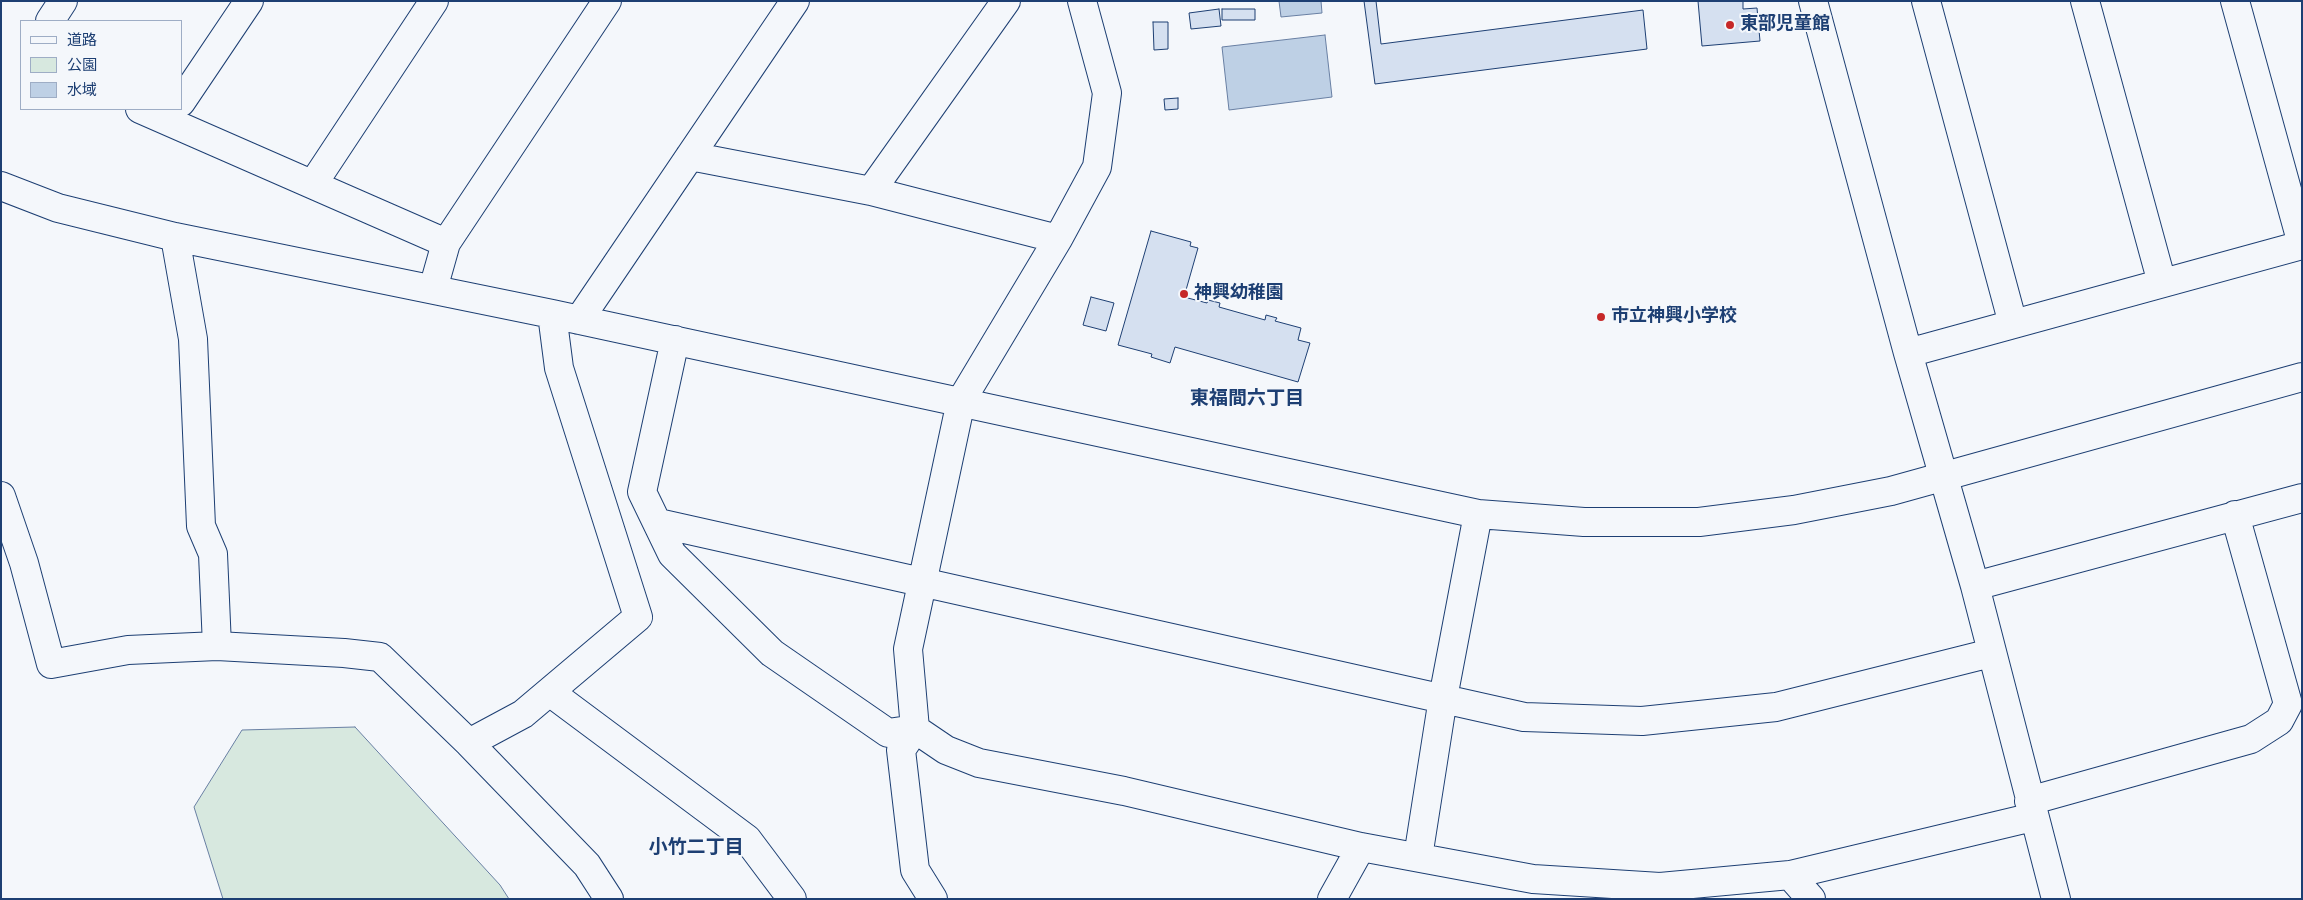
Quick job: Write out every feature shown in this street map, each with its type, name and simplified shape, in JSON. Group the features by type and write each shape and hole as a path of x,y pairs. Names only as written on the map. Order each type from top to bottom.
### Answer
{"street":[{"path":"51,20 63,1"},
{"path":"182,102 249,1"},
{"path":"313,184 434,1"},
{"path":"433,289 446,243 607,1"},
{"path":"579,320 795,1"},
{"path":"871,191 1006,1"},
{"path":"933,899 915,870 901,750 915,729 908,649 961,401 1058,239 1097,167 1107,93 1082,1"},
{"path":"1813,1 1908,353 1975,586 2031,809 2056,899"},
{"path":"1926,1 2013,324"},
{"path":"2085,1 2162,283"},
{"path":"1908,353 2302,245 2235,1"},
{"path":"158,110 176,111 313,184 446,243"},
{"path":"690,156 871,191 1058,239"},
{"path":"1,186 58,208 175,238 676,340 1478,514 1584,522 1699,522 1794,510 1890,491 2302,377"},
{"path":"175,238 193,339 201,526 213,554 217,646"},
{"path":"469,743 523,714 638,617 559,368 552,314"},
{"path":"676,340 642,492 672,554 772,653 888,733 915,729 946,750 979,763 1124,791 1361,847 1533,879 1660,887 1790,875 2031,809 2251,739 2279,721 2288,704 2235,515"},
{"path":"1,496 24,563 51,664 128,650 217,646 344,653 380,657 469,743 587,865 609,899"},
{"path":"1975,586 2302,498"},
{"path":"1418,857 1443,698 1478,514"},
{"path":"658,523 1524,717 1642,721 1776,707 1991,653"},
{"path":"551,692 747,839 792,899"},
{"path":"1332,899 1361,847"},
{"path":"1790,875 1811,899"}],"green space":[{"path":"355,727 500,885 509,899 223,899 194,807 242,730"}],"water":[{"path":"1279,1 1321,1 1322,13 1281,17"},
{"path":"1325,35 1332,97 1229,110 1222,47"}],"building":[{"path":"1364,1 1376,1 1381,44 1643,10 1647,49 1375,84"},
{"name":"東部児童館","path":"1698,1 1743,1 1743,9 1757,8 1760,41 1702,46"},
{"path":"1219,9 1221,26 1191,29 1189,13"},
{"path":"1222,9 1255,9 1255,20 1222,20"},
{"path":"1153,22 1168,22 1168,49 1154,50"},
{"path":"1178,98 1178,109 1165,110 1164,99"},
{"path":"1151,231 1191,242 1190,246 1198,248 1184,297 1207,303 1208,300 1220,303 1219,307 1265,320 1266,315 1277,318 1275,321 1301,328 1298,340 1310,343 1298,382 1175,347 1170,363 1151,357 1152,354 1118,345"},
{"path":"1091,297 1114,303 1106,331 1083,325"}],"place":[{"name":"東部児童館","path":"1730,25"},
{"name":"神興幼稚園","path":"1184,294"},
{"name":"市立神興小学校","path":"1601,317"}],"district":[{"name":"東福間六丁目","path":"1247,399"},
{"name":"小竹二丁目","path":"696,848"}]}
